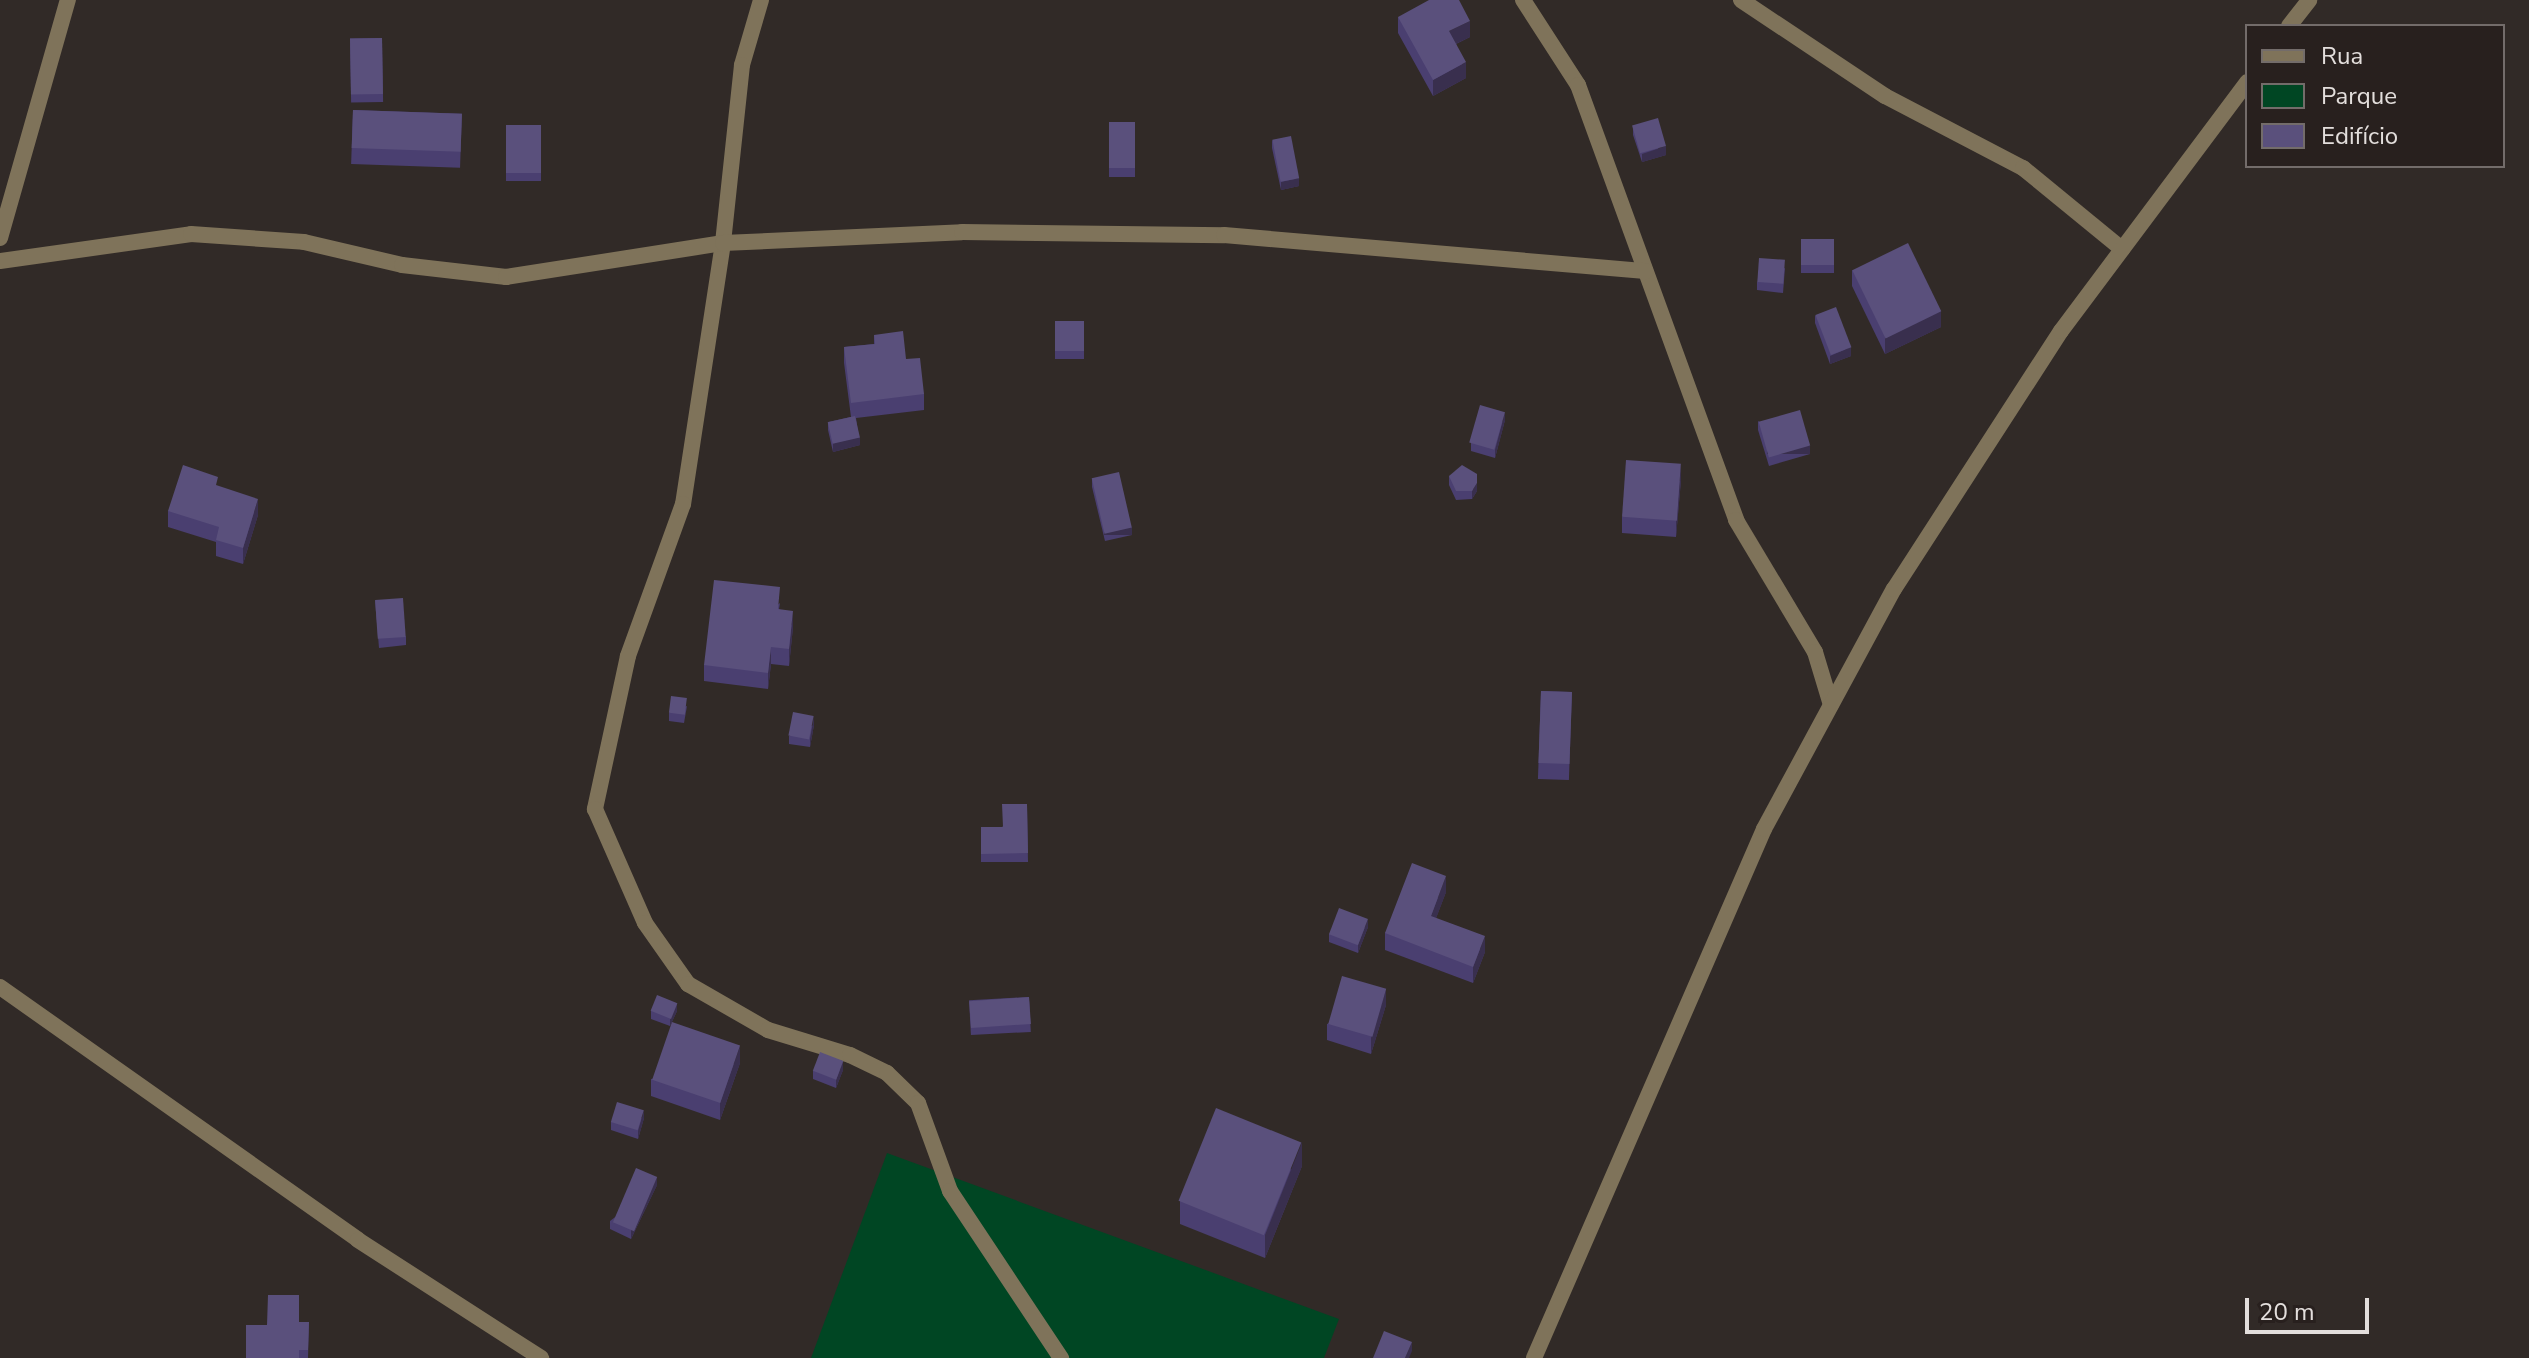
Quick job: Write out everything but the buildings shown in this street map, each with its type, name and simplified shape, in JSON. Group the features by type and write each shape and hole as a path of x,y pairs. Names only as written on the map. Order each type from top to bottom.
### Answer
{"street":[{"path":"0,238 68,0"},
{"path":"761,0 742,65 723,243 683,504 628,656 595,809 645,923 688,984 768,1030 850,1055 887,1073 918,1103 950,1191 1061,1358"},
{"path":"1523,0 1578,85 1736,520 1815,652 1831,705"},
{"path":"1741,0 1885,96 2023,168 2122,249"},
{"path":"2291,24 2309,0"},
{"path":"1534,1358 1764,829 1894,589 2061,331 2245,85"},
{"path":"0,261 191,234 304,242 402,265 506,277 723,243 962,232 1224,235 1645,271"},
{"path":"0,987 358,1240 541,1358"}],"green space":[{"path":"887,1153 1339,1319 1324,1358 811,1358"}]}
